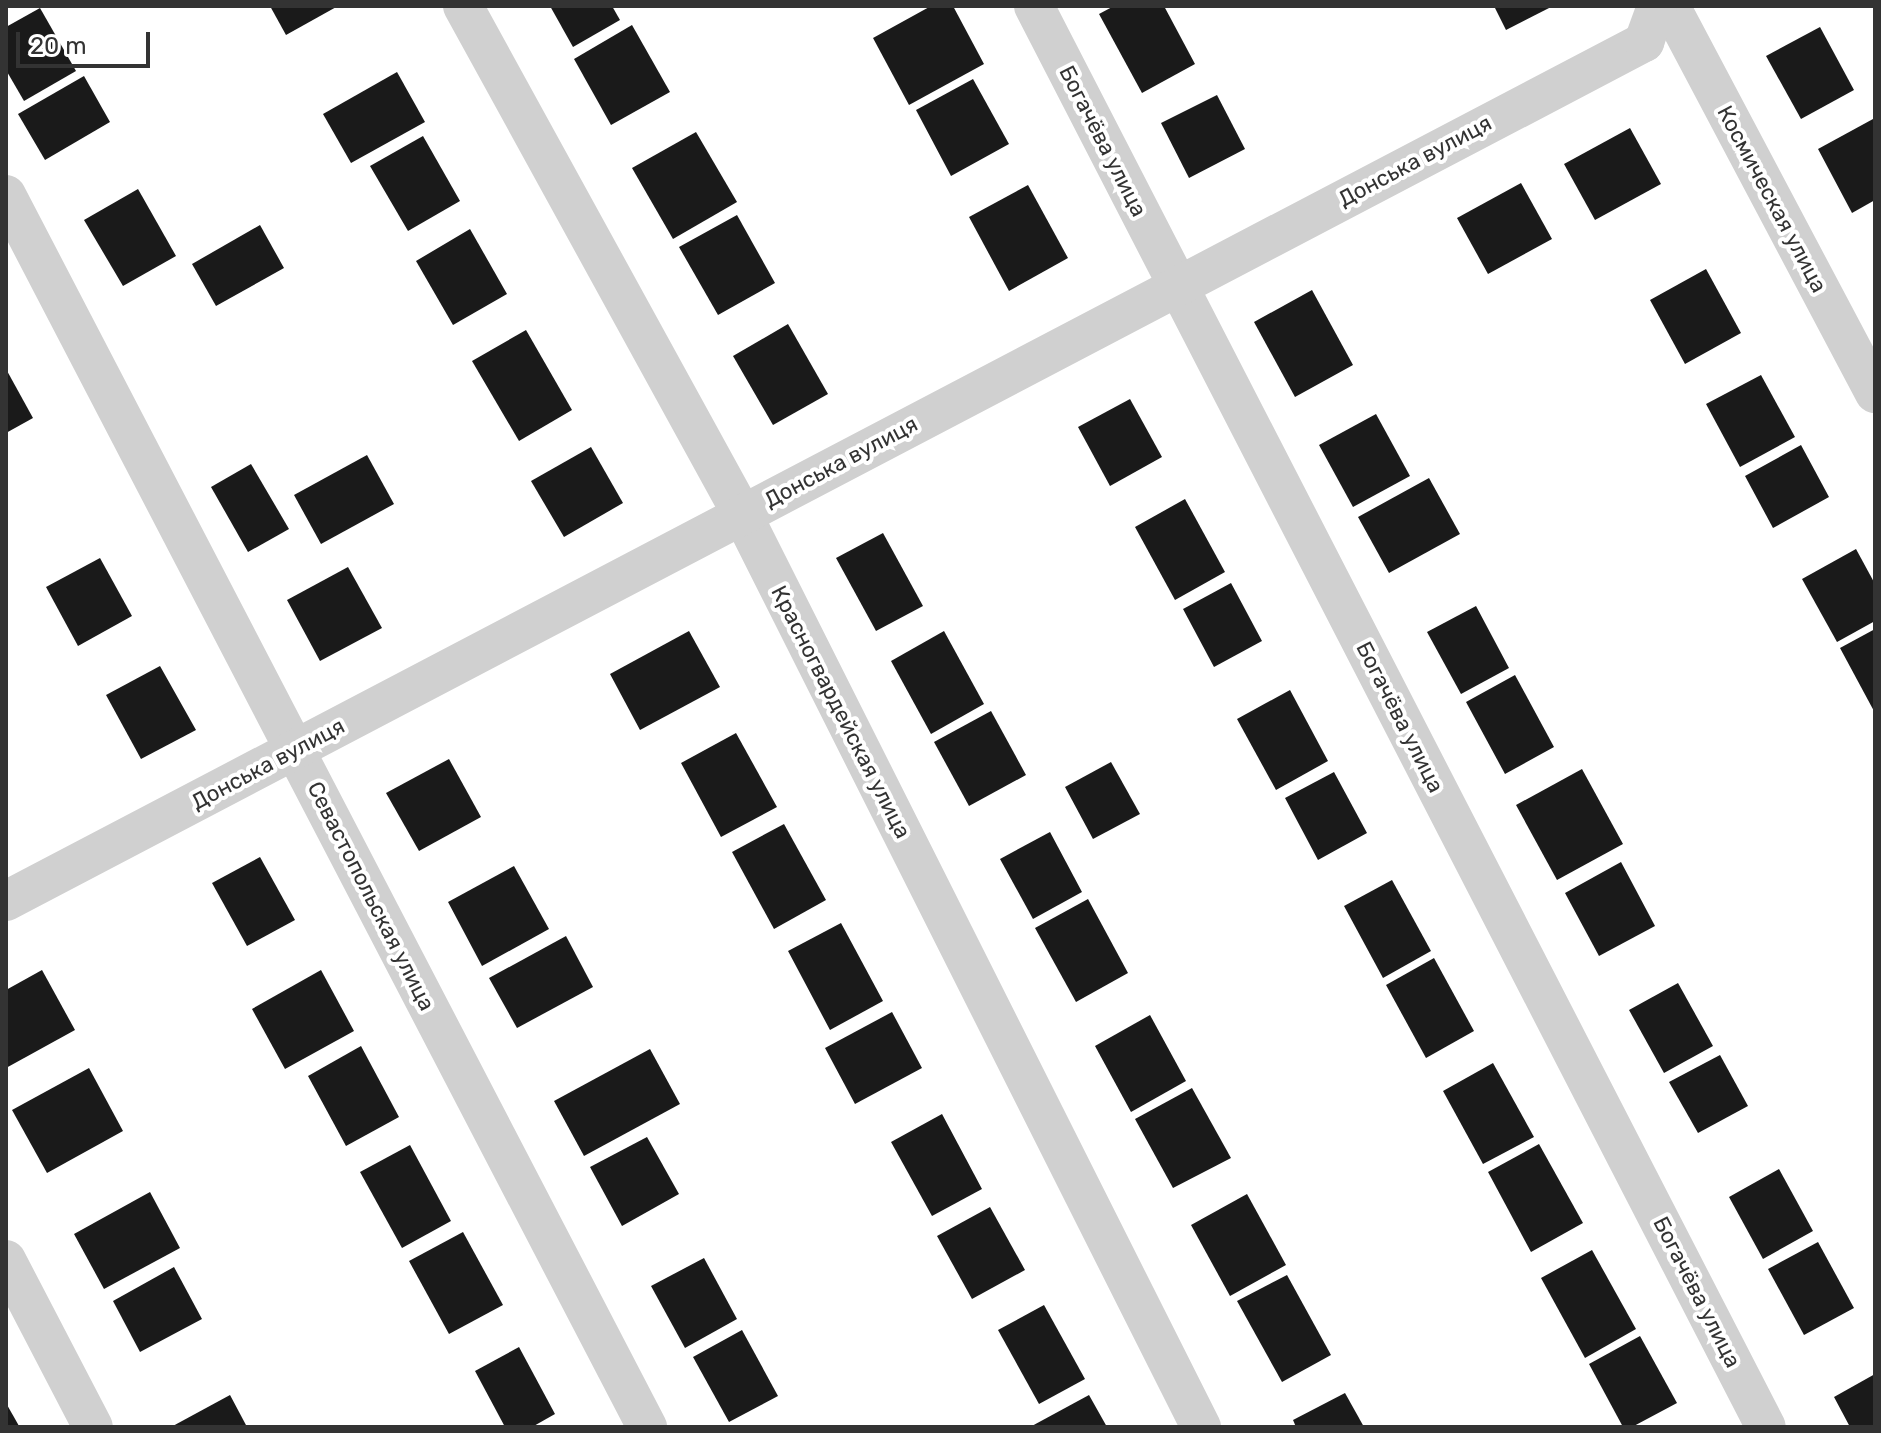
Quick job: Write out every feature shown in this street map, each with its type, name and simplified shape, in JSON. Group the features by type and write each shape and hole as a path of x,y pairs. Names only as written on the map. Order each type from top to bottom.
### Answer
{"street":[{"name":"Красногвардейская улица","path":"463,6 742,514 1201,1427"},
{"name":"Богачёва улица","path":"1034,6 1766,1427"},
{"name":"Донська вулиця","path":"6,901 1644,42 1657,6"},
{"name":"Космическая улица","path":"1670,6 1875,393"},
{"name":"Севастопольская улица","path":"6,195 647,1427"},
{"path":"6,1260 93,1427"}],"building":[{"path":"270,6 338,6 286,35"},
{"path":"550,6 612,6 620,20 573,47"},
{"path":"931,6 953,6 984,64 909,105 873,38"},
{"path":"1114,6 1164,6 1195,64 1142,93 1099,14"},
{"path":"1494,6 1553,6 1506,30"},
{"path":"40,8 76,71 24,101 6,70 6,27"},
{"path":"632,25 670,92 611,125 574,59"},
{"path":"1820,27 1854,90 1801,119 1766,56"},
{"path":"397,72 425,122 351,163 323,114"},
{"path":"84,76 110,122 45,160 18,114"},
{"path":"973,79 1009,144 951,176 916,110"},
{"path":"1217,95 1245,149 1189,178 1161,123"},
{"path":"1873,119 1875,200 1852,213 1818,149"},
{"path":"1630,128 1661,184 1595,220 1564,164"},
{"path":"696,132 737,202 673,239 632,168"},
{"path":"423,136 460,201 408,231 370,166"},
{"path":"1521,183 1552,239 1488,274 1457,218"},
{"path":"1028,185 1068,258 1009,291 969,217"},
{"path":"138,189 176,256 123,286 84,220"},
{"path":"737,215 775,283 718,315 679,247"},
{"path":"260,225 284,268 216,306 192,264"},
{"path":"470,229 507,294 453,325 416,261"},
{"path":"1706,269 1741,333 1685,364 1650,300"},
{"path":"1312,290 1353,365 1295,397 1254,322"},
{"path":"788,324 828,394 773,425 733,356"},
{"path":"526,330 572,410 519,441 472,361"},
{"path":"6,369 33,418 6,433"},
{"path":"1761,375 1795,437 1740,467 1706,404"},
{"path":"1130,399 1162,457 1110,486 1078,427"},
{"path":"1376,414 1410,476 1353,507 1319,445"},
{"path":"1801,445 1829,497 1773,528 1745,476"},
{"path":"591,447 623,503 564,537 531,481"},
{"path":"367,455 394,504 321,544 294,495"},
{"path":"251,464 289,529 248,552 211,487"},
{"path":"1429,478 1460,534 1389,573 1358,517"},
{"path":"1185,499 1225,572 1175,600 1135,527"},
{"path":"883,533 923,606 876,631 836,558"},
{"path":"1856,549 1875,584 1875,621 1837,642 1802,579"},
{"path":"100,558 132,616 78,646 46,587"},
{"path":"348,567 382,628 320,661 287,600"},
{"path":"1231,583 1262,641 1214,667 1183,609"},
{"path":"1476,606 1509,668 1461,694 1427,632"},
{"path":"1875,629 1875,713 1840,648"},
{"path":"689,631 720,687 640,730 610,674"},
{"path":"944,631 984,704 931,734 891,661"},
{"path":"160,666 196,730 141,759 106,695"},
{"path":"1515,675 1554,747 1505,774 1466,702"},
{"path":"1290,690 1328,761 1276,790 1237,719"},
{"path":"991,711 1026,775 969,806 934,742"},
{"path":"736,733 777,807 721,837 681,763"},
{"path":"449,759 481,817 419,851 386,793"},
{"path":"1111,762 1140,814 1093,839 1065,787"},
{"path":"1582,769 1623,844 1557,880 1516,805"},
{"path":"1334,772 1367,833 1318,860 1285,798"},
{"path":"784,824 826,900 774,929 732,852"},
{"path":"1050,832 1082,892 1033,919 1000,859"},
{"path":"260,857 295,920 247,946 212,883"},
{"path":"1621,862 1655,926 1599,956 1565,893"},
{"path":"514,866 549,929 482,966 448,902"},
{"path":"1392,880 1431,951 1383,978 1344,906"},
{"path":"1088,899 1128,973 1076,1002 1035,928"},
{"path":"841,923 883,1001 830,1030 788,951"},
{"path":"566,936 593,987 517,1028 489,978"},
{"path":"1434,958 1474,1031 1426,1058 1386,985"},
{"path":"42,970 75,1030 6,1068 6,990"},
{"path":"321,970 354,1031 285,1069 252,1009"},
{"path":"1678,983 1713,1046 1664,1073 1629,1010"},
{"path":"892,1012 922,1068 855,1104 825,1048"},
{"path":"1150,1015 1186,1081 1131,1112 1095,1046"},
{"path":"361,1046 399,1117 346,1146 308,1076"},
{"path":"650,1049 680,1104 584,1156 554,1101"},
{"path":"1720,1055 1748,1106 1698,1133 1669,1082"},
{"path":"1493,1063 1534,1137 1483,1164 1443,1091"},
{"path":"89,1068 123,1131 47,1173 12,1110"},
{"path":"1192,1088 1231,1158 1173,1188 1135,1119"},
{"path":"942,1114 982,1189 932,1216 891,1142"},
{"path":"647,1137 679,1194 622,1226 590,1167"},
{"path":"1539,1144 1583,1223 1531,1252 1488,1172"},
{"path":"410,1145 451,1221 402,1248 360,1172"},
{"path":"1779,1169 1813,1231 1763,1259 1729,1197"},
{"path":"150,1192 180,1248 104,1289 74,1234"},
{"path":"1247,1194 1286,1265 1230,1296 1191,1225"},
{"path":"990,1207 1025,1270 972,1299 937,1236"},
{"path":"463,1232 503,1305 449,1334 409,1261"},
{"path":"1818,1242 1854,1308 1804,1335 1768,1269"},
{"path":"1592,1250 1636,1329 1585,1358 1541,1278"},
{"path":"704,1258 737,1319 685,1348 651,1286"},
{"path":"174,1267 202,1319 140,1352 113,1301"},
{"path":"1287,1275 1331,1355 1282,1382 1237,1301"},
{"path":"1044,1305 1085,1379 1039,1404 998,1330"},
{"path":"742,1330 778,1396 729,1422 693,1357"},
{"path":"1640,1336 1677,1403 1632,1427 1623,1427 1589,1364"},
{"path":"519,1347 555,1414 532,1427 505,1427 475,1371"},
{"path":"1875,1374 1875,1427 1850,1427 1834,1397"},
{"path":"1345,1393 1364,1427 1296,1427 1293,1420"},
{"path":"230,1395 247,1427 171,1427"},
{"path":"1089,1395 1107,1427 1030,1427"},
{"path":"6,1403 19,1426 6,1427"}]}
